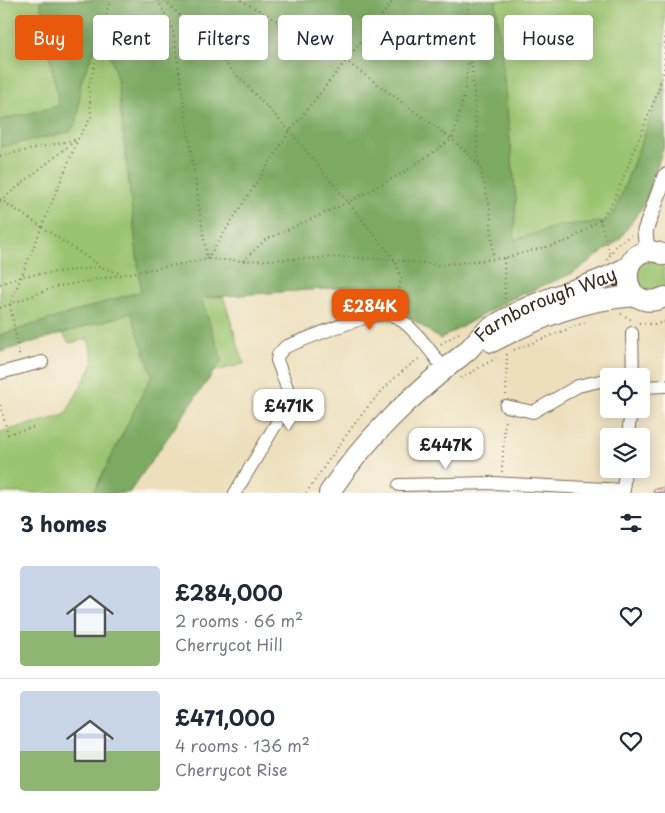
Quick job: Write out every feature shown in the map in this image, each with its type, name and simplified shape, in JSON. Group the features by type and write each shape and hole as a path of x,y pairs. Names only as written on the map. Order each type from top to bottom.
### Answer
{"highway":[{"name":"Farnborough Way","path":"329,493 358,454 388,420 452,374 468,350 487,331 520,311 611,276 629,266 634,258 656,253"},
{"path":"629,266 627,282 636,296"},
{"name":"Farnborough Way","path":"468,350 493,342 506,344 535,321 592,301 636,296 651,301 665,297"}],"street":[{"path":"656,253 645,231 665,176"},
{"path":"234,493 292,399 277,360 278,355 285,347 374,315 385,313 393,315 412,330 452,374"},
{"path":"630,368 632,333"},
{"path":"0,373 42,362"},
{"path":"506,406 533,412 578,386 600,381"},
{"path":"650,387 665,386"},
{"path":"399,485 497,486 623,492 625,478"}],"path":[{"path":"21,368 10,304 78,139 91,117 89,87 110,0"},
{"path":"158,0 173,30 207,258"},
{"path":"165,0 290,131 395,260 402,278 393,315"},
{"path":"241,0 346,61 452,139 479,165"},
{"path":"207,258 290,131 394,0"},
{"path":"468,0 469,15"},
{"path":"0,308 55,287 207,258 243,262 345,257 439,265 504,258 568,241 600,220 615,198 657,94 664,71 665,32"},
{"path":"243,262 265,240 347,203 406,171 452,139 463,100 469,60"},
{"path":"471,60 479,165 490,207 493,258"},
{"path":"0,156 78,139"},
{"path":"78,139 0,200 100,267 124,274"},
{"path":"600,220 610,255"},
{"path":"504,258 504,300"},
{"path":"0,284 22,276 100,267"},
{"path":"452,374 506,344 591,320"},
{"path":"497,486 506,406 506,344"},
{"path":"0,405 8,434 39,426"}],"green space":[{"path":"0,0 665,0 665,142 645,203 619,240 573,273 509,300 440,339 400,310 349,287 223,296 244,364 208,373 209,380 202,386 125,493 0,493 0,432 65,415 94,362 88,339 69,343 63,333 0,352"},
{"path":"40,0 496,0 516,198 514,240 562,225 605,222 615,211 665,80 665,142 645,203 619,240 573,273 509,300 440,339 400,310 349,287 201,298 222,360 129,493 93,493 152,375 131,313 0,352 0,335 141,291 117,79 112,60 169,60 169,15 93,15 93,53 81,81 77,121 70,132 0,147 0,120 59,106 51,60 83,60 83,15 43,15"},
{"path":"646,259 657,262 664,269 665,286 657,292 642,290 635,272"}],"building":[{"path":"665,487 665,493 654,493 653,490"}]}
